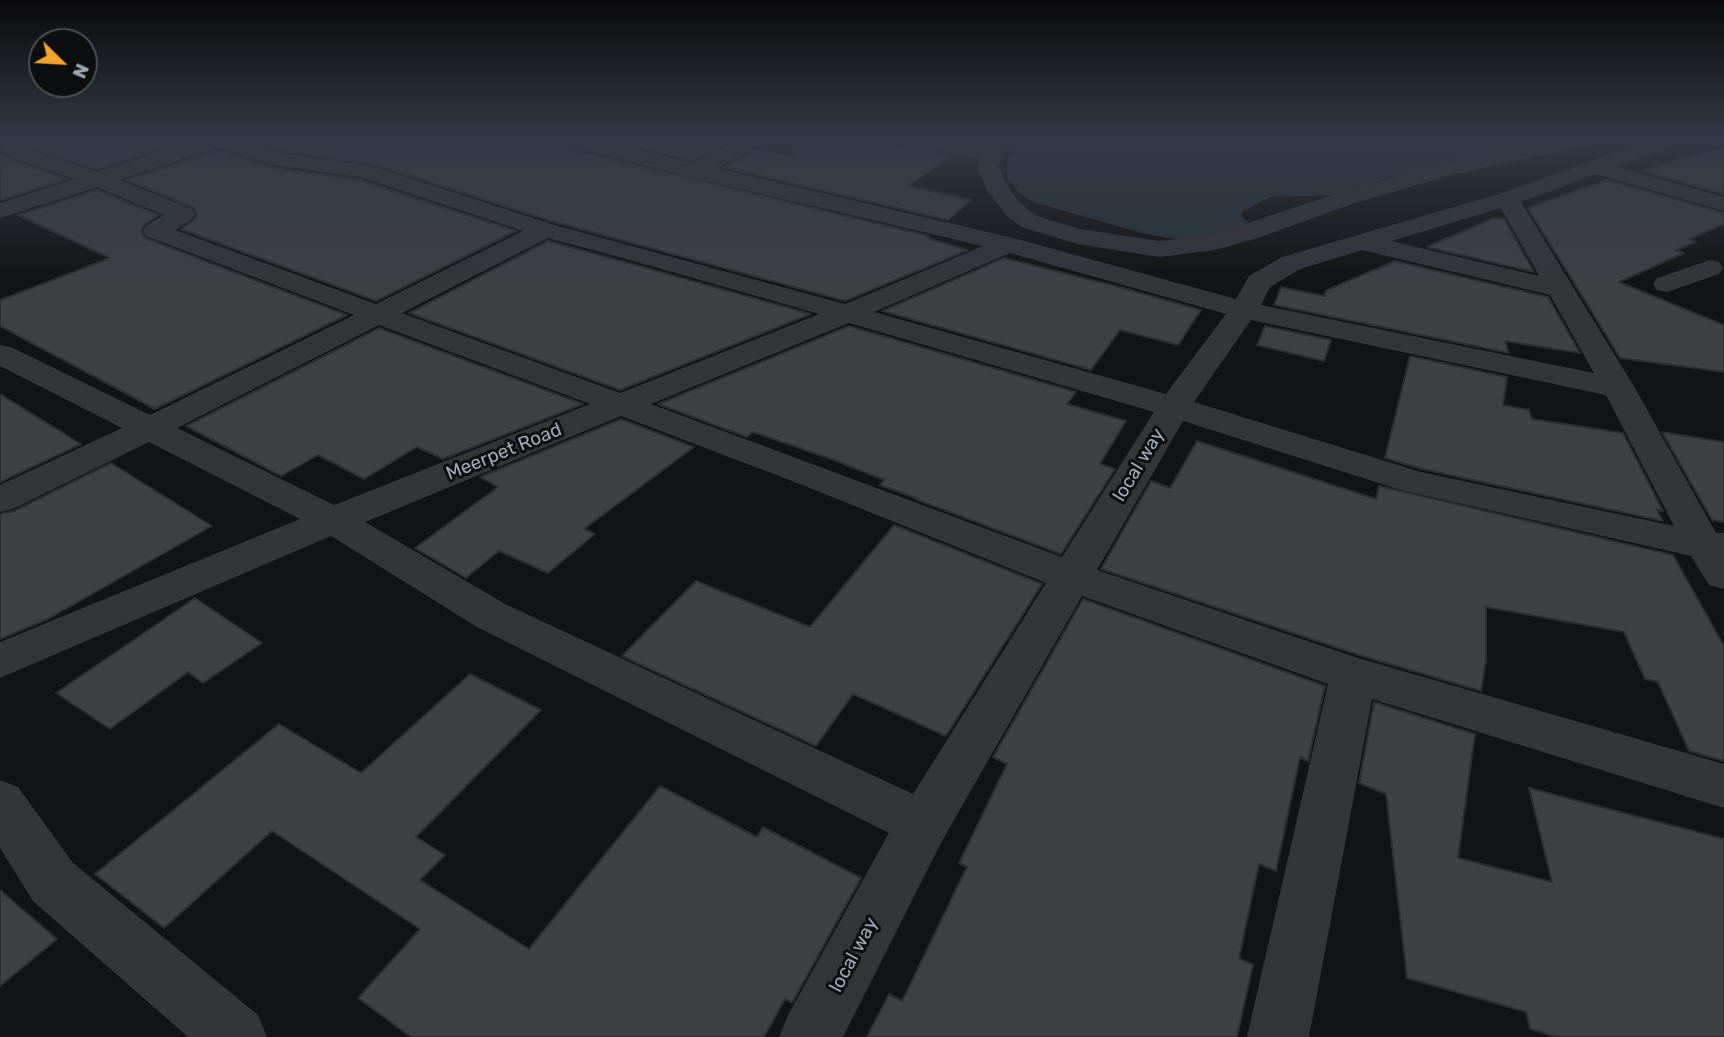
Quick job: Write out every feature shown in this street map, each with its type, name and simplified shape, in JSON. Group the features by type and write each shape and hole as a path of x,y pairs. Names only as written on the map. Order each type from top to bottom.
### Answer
{"street":[{"path":"0,211 79,186"},
{"path":"115,186 184,214 155,231 1072,577 1353,676 1724,786"},
{"path":"411,186 545,230 646,256 1174,407 1413,482 1714,546"},
{"path":"760,186 1008,244 1244,310 1619,388"},
{"path":"996,186 1013,209 1030,222 1078,236 1159,249 1206,245 1387,186"},
{"name":"local way","path":"810,1037 923,824 1174,407 1244,310 1259,282 1291,263 1507,199 1530,186"},
{"path":"1680,186 1724,204"},
{"path":"1507,199 1714,546 1724,575"},
{"path":"0,500 149,429 545,230"},
{"path":"1360,242 1559,289"},
{"name":"Meerpet Road","path":"0,661 333,520 846,314 1008,244"},
{"path":"1667,284 1719,268"},
{"path":"0,354 333,520 492,616 923,824"},
{"path":"1279,1037 1353,676"},
{"path":"0,803 53,882 236,1037"}],"shaded area":[{"path":"1013,186 1364,186 1339,195 1271,197 1243,211 1242,216 1250,224 1208,241 1178,240 1142,233 1033,202"}],"building":[{"path":"0,186 43,186 0,200"},
{"path":"142,186 380,186 516,231 376,301 181,229 194,220 197,215 194,208"},
{"path":"443,186 723,186 929,236 927,238 968,250 845,301 555,222"},
{"path":"805,186 910,186 971,200 948,220"},
{"path":"1589,186 1630,186 1724,213 1724,224 1689,239 1696,242 1675,250 1684,253 1619,282 1724,325 1724,372 1620,358 1528,208"},
{"path":"1697,186 1724,186 1724,194"},
{"path":"97,190 158,215 141,230 145,238 347,315 155,409 0,326 0,300 110,258 18,215"},
{"path":"1494,218 1504,219 1534,272 1427,247"},
{"path":"548,241 811,314 620,390 409,313"},
{"path":"1004,258 1201,310 1178,345 1120,330 1091,370 882,311"},
{"path":"1395,261 1548,297 1580,353 1505,341 1509,353 1274,305 1281,287 1324,296 1327,290"},
{"path":"849,326 1076,392 1067,404 1126,421 1100,464 1115,469 1061,554 880,485 884,480 834,460 753,432 747,437 658,404"},
{"path":"1265,326 1331,340 1324,361 1257,345"},
{"path":"379,328 583,404 443,459 417,447 364,479 318,455 281,476 186,426"},
{"path":"1410,356 1507,377 1503,405 1529,410 1532,419 1623,433 1663,511 1657,510 1663,521 1422,469 1385,458"},
{"path":"0,394 81,444 0,482"},
{"path":"621,419 694,447 584,529 595,534 548,573 499,551 466,578 415,548 498,487 480,477"},
{"path":"1662,432 1724,442 1724,522 1712,520"},
{"path":"1197,441 1376,499 1379,486 1673,555 1724,646 1724,761 1689,751 1658,682 1645,679 1624,632 1486,607 1486,660 1481,691 1359,655 1101,569 1151,481 1170,488"},
{"path":"111,463 212,526 48,619 0,639 0,514 14,511"},
{"path":"894,525 1042,584 946,736 853,694 816,746 622,656 696,581 810,627"},
{"path":"195,598 262,643 203,683 188,672 110,729 56,693"},
{"path":"1083,599 1325,686 1308,761 1300,757 1276,871 1259,864 1239,958 1253,965 1237,1037 867,1037 889,994 902,1001 967,867 959,863 1007,764 993,757"},
{"path":"470,674 541,710 416,837 445,855 420,880 529,949 660,786 757,837 763,827 861,878 792,1003 785,999 764,1037 411,1037 358,998 420,929 272,831 164,928 95,874 279,724 361,773"},
{"path":"1374,702 1475,734 1458,858 1552,882 1529,788 1724,839 1724,1037 1556,1037 1530,1029 1526,1012 1407,978 1386,794 1359,783"},
{"path":"0,890 57,939 0,986"}]}
